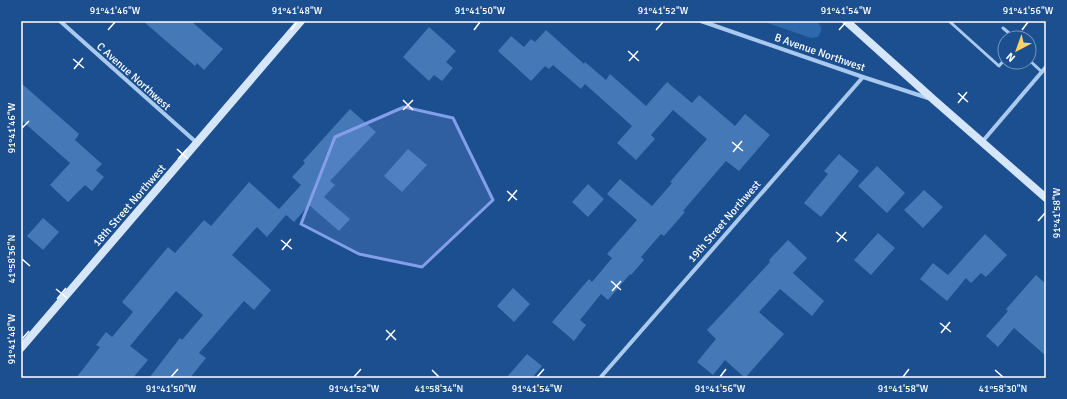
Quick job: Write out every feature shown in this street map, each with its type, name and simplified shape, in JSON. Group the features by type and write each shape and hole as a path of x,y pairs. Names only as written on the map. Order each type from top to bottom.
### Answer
{"street":[{"name":"C Avenue Northwest","path":"60,21 197,144"},
{"name":"18th Street Northwest","path":"21,348 301,21"},
{"name":"B Avenue Northwest","path":"701,21 934,100"},
{"path":"846,21 1046,198"},
{"path":"982,142 1046,67"},
{"name":"19th Street Northwest","path":"600,378 863,77"}],"lane":[{"path":"949,21 997,64"},
{"path":"1037,67 1042,72"}],"highlighted area":[{"path":"404,107 453,118 493,200 422,267 359,254 301,224 335,137"}],"shaded area":[{"path":"762,21 816,21 820,25 821,30 818,37 811,38"}],"building":[{"path":"143,21 191,21 223,49 204,70 197,63 195,66"},
{"path":"429,27 456,51 446,62 453,68 442,81 434,75 429,81 403,57"},
{"path":"546,30 584,64 585,62 606,80 610,74 646,106 667,82 692,103 699,95 735,126 745,114 770,135 739,171 726,161 683,211 685,212 664,236 661,234 641,257 644,260 608,300 601,294 580,320 586,325 574,341 552,322 589,279 592,282 612,258 607,254 637,220 607,194 620,179 652,206 672,183 670,182 707,139 673,110 651,135 655,139 636,160 617,143 632,126 585,84 581,89 553,65 549,69 545,66 531,81 498,51 511,36 524,47 531,39 535,42"},
{"path":"21,83 79,134 75,140 102,164 96,170 104,177 92,191 85,185 68,202 50,185 70,163 21,120"},
{"path":"350,109 376,132 330,181 335,185 324,197 350,219 339,231 309,205 294,222 286,215 267,237 257,227 232,255 271,290 254,310 244,301 199,353 206,358 190,378 149,378 180,338 182,340 203,315 176,291 130,346 148,360 133,378 76,378 100,347 96,345 106,332 112,337 133,312 122,302 168,247 175,253 204,220 211,226 249,182 279,209 301,185 292,177 305,163 303,161"},
{"path":"408,149 427,165 402,192 384,176"},
{"path":"839,154 859,171 821,217 804,203 828,174 824,171"},
{"path":"877,166 905,193 887,213 858,186"},
{"path":"588,184 604,199 588,217 572,202"},
{"path":"924,190 943,207 923,228 904,210"},
{"path":"43,218 59,232 43,250 27,236"},
{"path":"878,233 895,248 871,275 854,260"},
{"path":"985,234 1007,255 986,277 981,273 971,283 966,278 947,301 920,279 933,263 948,275"},
{"path":"788,240 807,258 793,273 824,301 812,316 780,289 759,312 784,334 745,378 725,360 713,375 697,362 716,339 707,330 770,262 769,260"},
{"path":"1036,275 1046,284 1046,356 1014,328 998,347 986,336 1008,311 1006,309"},
{"path":"513,288 530,304 514,322 497,306"},
{"path":"527,354 542,366 532,378 506,378"}]}
